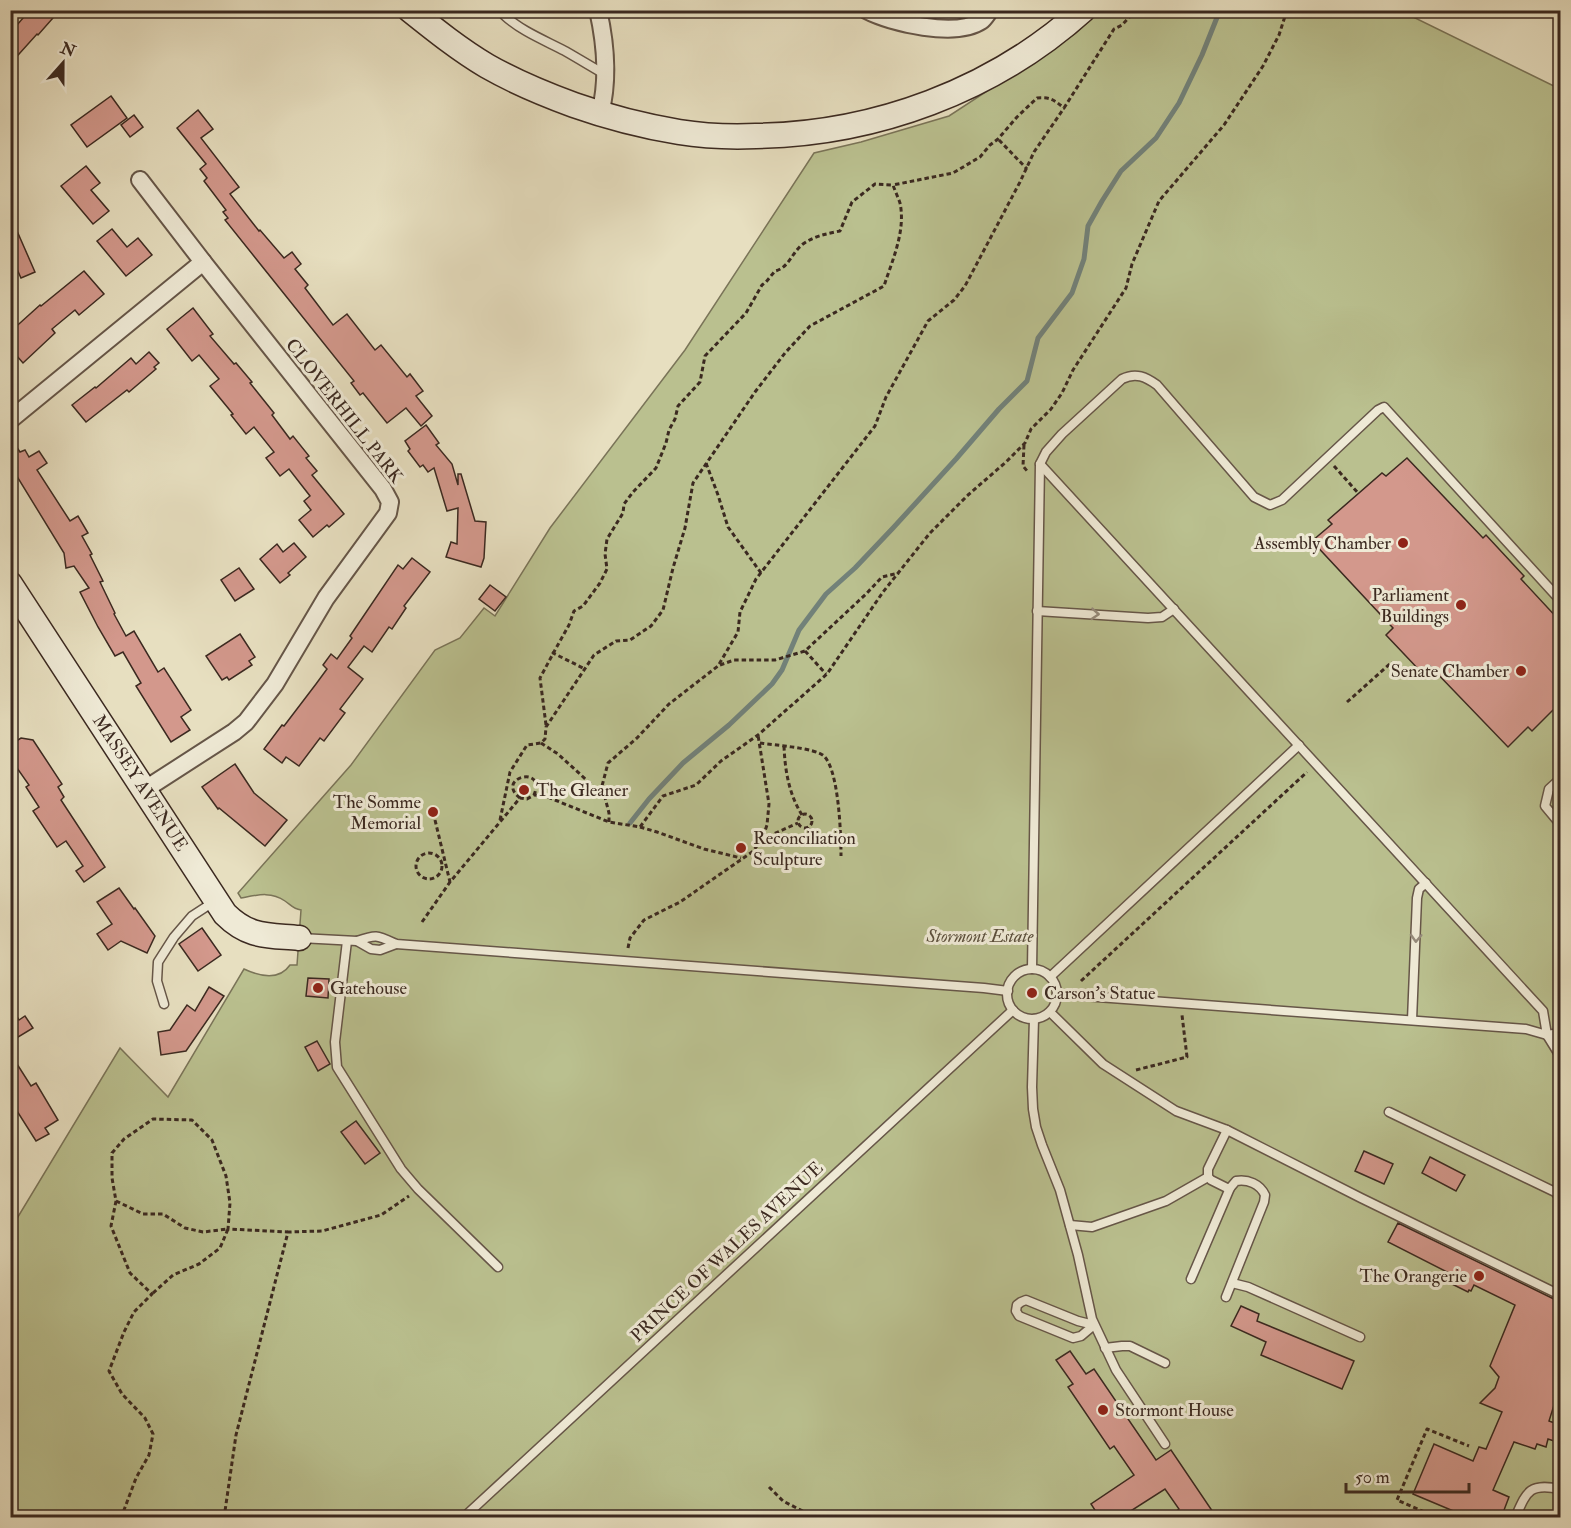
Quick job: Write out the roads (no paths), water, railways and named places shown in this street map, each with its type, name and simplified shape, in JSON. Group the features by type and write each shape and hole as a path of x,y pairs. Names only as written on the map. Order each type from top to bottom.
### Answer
{"main road":[{"path":"410,10 446,39 488,67 540,93 600,114 639,124 681,132 733,136 788,135 829,130 883,119 924,106 965,88 1021,58 1065,27 1083,10"},
{"name":"MASSEY AVENUE","path":"10,584 225,914 235,924 249,932 299,938"}],"street":[{"path":"598,10 605,51 606,75 600,114"},
{"path":"866,10 900,23 949,28 975,24 981,21 990,10"},
{"name":"CLOVERHILL PARK","path":"140,180 383,489 390,502 388,513 380,526 326,598 274,684 246,722 144,790"},
{"path":"10,420 203,262"}],"lane":[{"path":"504,15 538,38 564,50 606,75"},
{"path":"1032,969 1040,464 1046,452 1062,434 1122,379 1136,375 1145,377 1157,385 1254,498 1270,505 1282,500 1378,410 1384,407 1560,600"},
{"path":"1040,464 1543,1011 1547,1035 1560,1056"},
{"path":"1037,611 1148,618 1162,617 1174,609"},
{"path":"1050,977 1299,746"},
{"path":"1560,779 1549,789 1545,806 1560,824"},
{"path":"1412,1020 1417,898 1419,889 1426,883"},
{"path":"164,1004 157,981 158,962 174,937 192,916 216,900"},
{"path":"299,938 357,941 380,936 396,944 1008,991"},
{"path":"347,941 335,1042 337,1067 401,1169 418,1189 498,1267"},
{"path":"1032,969 1039,970 1050,977 1057,994 1050,1012 1034,1019 1025,1018 1013,1010 1008,999 1008,991 1013,979 1018,974 1032,969"},
{"path":"1057,994 1526,1029 1547,1035 1560,1033"},
{"name":"PRINCE OF WALES AVENUE","path":"463,1518 1013,1010"},
{"path":"1050,1012 1103,1064 1176,1111 1227,1130 1560,1296"},
{"path":"1034,1019 1032,1087 1034,1118 1060,1190 1078,1255 1092,1319 1116,1370 1165,1444"},
{"path":"1389,1112 1555,1192 1560,1198"},
{"path":"1208,1177 1227,1130"},
{"path":"1070,1225 1092,1227 1166,1201 1208,1177"},
{"path":"1208,1177 1230,1188"},
{"path":"1191,1279 1230,1188 1236,1181 1245,1180 1260,1186 1265,1195 1264,1202 1227,1297"},
{"path":"1232,1283 1248,1287 1360,1337"},
{"path":"1026,1300 1078,1321 1095,1325 1073,1338 1019,1316 1016,1311 1017,1305 1026,1300"},
{"path":"1105,1348 1130,1346 1165,1363"},
{"path":"1515,1518 1529,1491 1542,1486 1560,1489"}],"waterway":[{"path":"630,823 683,763 729,725 772,684 782,670 799,630 826,594 855,568 893,528 999,409 1027,381 1038,338 1072,293 1084,259 1088,226 1121,171 1156,138 1179,103 1220,10"}],"place":[{"name":"Assembly Chamber","path":"1403,543"},
{"name":"Parliament Buildings","path":"1461,605"},
{"name":"Senate Chamber","path":"1521,671"},
{"name":"The Gleaner","path":"524,790"},
{"name":"The Somme Memorial","path":"433,812"},
{"name":"Reconciliation Sculpture","path":"741,848"},
{"name":"Gatehouse","path":"318,988"},
{"name":"Carson's Statue","path":"1032,993"},
{"name":"The Orangerie","path":"1479,1276"},
{"name":"Stormont House","path":"1103,1410"}],"park label":[{"name":"Stormont Estate","path":"980,936"}]}
